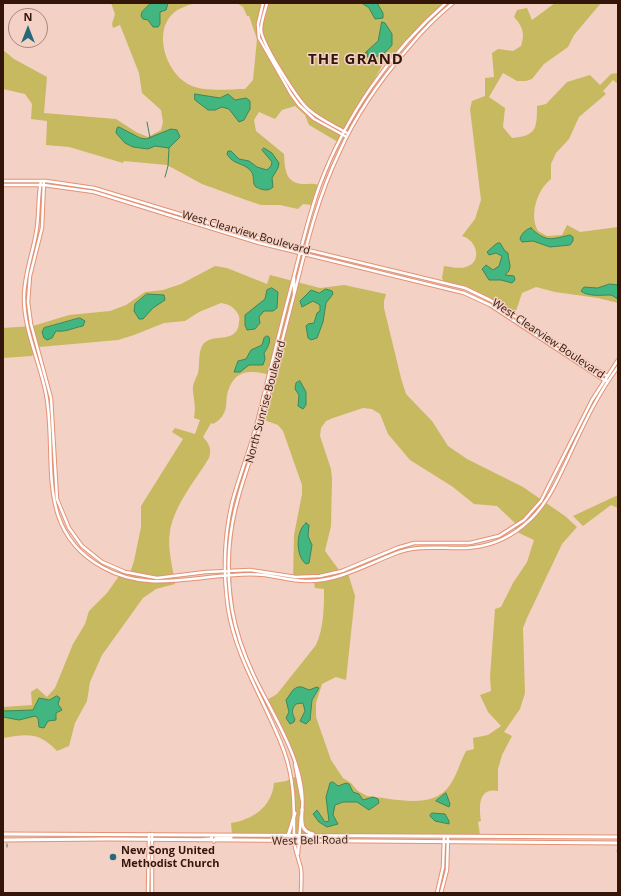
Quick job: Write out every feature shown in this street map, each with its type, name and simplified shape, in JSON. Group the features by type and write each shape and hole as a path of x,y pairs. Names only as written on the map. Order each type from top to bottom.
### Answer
{"main road":[{"path":"302,809 303,828 306,832 318,836"},
{"path":"288,836 295,813"},
{"name":"West Bell Road","path":"3,834 564,838 618,837"},
{"path":"87,834 87,839"},
{"path":"192,841 211,838 212,836"},
{"path":"214,841 216,838 236,836"},
{"path":"563,843 564,838"},
{"name":"West Bell Road","path":"3,840 87,839 294,842 355,840 618,843"}],"street":[{"path":"263,3 258,24 258,34 269,56 284,79"},
{"path":"267,3 261,29 264,40 292,93 317,116 345,134"},
{"name":"North Sunrise Boulevard","path":"295,282 294,277 312,209 327,169 345,134 366,96 390,63 413,35 446,3"},
{"name":"North Sunrise Boulevard","path":"227,571 230,538 235,510 255,448 295,282 315,211 339,151 369,100 416,38 453,3"},
{"name":"West Clearview Boulevard","path":"3,181 68,183 102,190 252,236 448,284 490,300 606,376 608,380 604,380 490,305 470,295 447,288 414,282 234,236 107,196 70,188 44,185 3,185"},
{"path":"42,181 40,185 37,227 26,275 24,302 27,324 46,395 52,492 62,525 72,542 88,558 100,566 121,576 157,582 227,575 258,575 300,581 322,580 344,574 405,550 422,547 476,547 510,536 531,520 547,501 608,380 618,367"},
{"path":"42,181 44,185 42,228 30,280 29,307 31,324 50,394 53,411 56,492 66,523 76,539 91,554 107,565 125,572 157,578 227,571 258,570 296,576 320,576 342,571 397,548 414,543 470,543 491,539 503,534 524,520 542,500 606,376 618,360"},
{"name":"North Sunrise Boulevard","path":"293,291 251,447 232,505 226,536 228,610 237,644 249,676 279,738 292,776 297,836 299,842 298,857"},
{"name":"North Sunrise Boulevard","path":"227,575 232,609 243,648 253,674 295,762 300,777 302,809 297,836 294,842 301,871 301,893"},
{"path":"295,762 302,801"},
{"path":"292,776 297,775"},
{"path":"148,893 150,834"},
{"path":"441,893 447,870 446,837"},
{"path":"150,840 152,893"},
{"path":"437,893 443,867 446,842"}],"shaded area":[{"path":"111,3 195,3 177,10 169,18 163,36 166,56 177,75 184,81 198,88 218,90 245,89 253,80 257,39 249,16 247,16 243,7 237,3 444,3 382,66 338,142 309,125 305,115 295,106 282,110 275,119 259,112 254,120 256,131 284,154 286,170 289,178 297,183 319,185 311,205 303,204 298,209 280,205 261,205 246,200 202,184 167,165 124,161 123,163 69,147 46,145 47,121 31,119 32,104 25,94 3,89 3,50 14,59 47,77 44,113 116,119 136,132 148,137 161,130 163,122 161,110 142,93 139,73 120,25 113,28 112,24 115,14"},
{"path":"151,3 168,3 166,10 160,12 160,24 158,27 153,27 148,20 143,19 141,16 142,12"},
{"path":"362,3 377,3 383,13 383,18 375,19 369,8"},
{"path":"555,3 601,3 574,35 568,47 544,64 532,79 517,81 503,73 489,97 505,108 503,127 512,138 520,137 534,130 537,106 546,104 567,82 590,75 600,85 611,74 618,73 618,84 613,80 603,91 606,94 579,117 569,139 556,153 551,164 551,179 538,196 534,210 534,218 538,231 547,236 562,235 567,225 580,232 618,227 618,303 598,298 555,292 536,287 522,293 515,314 483,295 444,282 442,278 444,266 463,268 475,261 476,256 474,246 467,238 462,236 475,219 481,200 470,109 472,101 485,96 485,78 494,77 492,53 498,49 513,51 521,46 523,34 514,17 517,10 527,8 532,20"},
{"path":"382,22 385,23 392,34 392,45 381,55 367,57 368,53 365,53 378,41"},
{"path":"195,94 220,98 228,94 235,100 246,98 250,101 250,109 244,120 239,122 229,109 222,107 215,110 208,110 195,100"},
{"path":"119,127 140,138 146,139 171,129 177,130 180,137 169,148 155,146 148,149 133,147 125,143 116,133 117,128"},
{"path":"264,148 272,153 279,163 278,168 272,178 273,187 267,190 259,189 255,186 251,171 245,166 229,158 227,154 228,151 231,151 239,159 249,161 257,167 267,170 271,166 272,162 262,150"},
{"path":"531,228 545,238 549,239 570,235 573,237 573,241 570,245 550,247 533,241 522,242 520,239 521,235"},
{"path":"500,243 508,253 510,267 505,275 514,276 515,280 512,283 501,280 489,280 482,269 486,265 493,270 499,266 502,256 496,253 489,255 487,252 496,244"},
{"path":"215,266 227,268 267,284 270,275 320,288 344,285 386,294 384,308 406,394 432,421 448,446 467,459 523,487 565,516 577,527 562,544 523,628 525,693 520,709 504,732 512,736 502,755 498,769 498,791 487,792 481,799 481,821 478,822 480,835 232,834 231,823 246,819 260,811 269,799 274,783 286,781 301,774 267,700 277,694 316,645 321,631 324,610 324,589 315,588 314,582 293,581 294,535 302,494 302,485 283,431 278,425 264,420 275,376 259,372 245,373 234,379 227,395 226,409 223,415 217,422 213,424 211,423 203,437 209,446 209,458 176,511 170,531 169,544 175,584 156,589 143,598 102,655 90,682 87,701 75,723 69,746 57,751 39,737 26,735 3,738 3,707 32,705 31,692 37,688 47,697 55,688 73,644 85,624 89,611 107,593 119,576 128,579 134,561 141,527 141,506 183,439 172,432 175,428 195,434 200,420 194,418 195,407 193,388 198,373 202,346 211,339 234,334 237,329 239,316 233,308 221,303 199,312 185,321 164,323 118,340 39,347 33,348 34,353 32,356 3,358 3,328 33,326 69,315 110,311 126,305 145,292 163,290 181,284","holes":["363,408 372,409 380,414 388,434 410,460 453,487 474,504 497,506 516,524 513,527 519,533 534,540 527,562 513,583 501,607 495,609 490,677 491,691 480,695 488,712 501,726 488,735 473,738 474,749 466,751 450,785 442,793 433,798 423,800 412,801 367,796 358,791 351,783 343,778 331,760 316,717 316,703 322,684 336,677 346,680 355,596 346,567 339,570 325,551 331,526 332,479 331,469 320,436 321,428 326,421 333,418"]},
{"path":"610,284 618,285 618,299 611,295 591,295 581,291 584,287 597,288"},
{"path":"272,288 278,292 277,308 273,311 264,311 259,317 260,323 255,329 247,330 245,325 245,315 265,299 267,290"},
{"path":"326,289 332,291 333,294 326,303 323,322 317,338 311,340 308,338 306,326 314,323 317,313 320,311 320,305 313,301 302,307 300,301 311,290 319,293"},
{"path":"147,294 164,295 165,300 153,308 143,319 139,319 134,311 135,304"},
{"path":"80,318 85,321 83,326 56,331 52,338 47,340 44,338 42,332 44,328"},
{"path":"267,336 269,337 269,341 264,353 265,359 263,365 249,365 240,372 234,372 238,361 246,359 251,350 262,345 264,338"},
{"path":"300,381 306,392 306,405 303,409 298,406 299,395 295,389 296,383"},
{"path":"618,495 618,508 611,505 583,526 573,516"},
{"path":"306,523 309,525 308,536 312,545 309,563 306,564 300,556 298,544 300,532"},
{"path":"298,687 309,690 317,687 319,688 312,700 310,720 306,724 300,721 305,711 303,703 296,704 292,712 295,719 294,722 290,724 286,718 289,712 286,700 293,690"},
{"path":"57,696 60,698 58,704 62,710 56,713 56,720 48,721 44,728 39,727 38,718 35,716 19,720 3,717 3,711 33,710 39,698 49,700"},
{"path":"333,782 338,786 346,783 349,784 353,792 359,794 363,800 373,797 378,799 379,803 369,810 357,802 343,802 335,805 333,815 338,824 327,827 319,822 313,814 317,810 325,822 329,821 326,797 330,783"},
{"path":"446,793 450,804 449,807 436,801"},
{"path":"432,813 445,814 449,824 435,821 430,816"}],"waterway":[{"path":"147,122 150,138"},
{"path":"165,177 168,166 169,148"}],"place":[{"name":"New Song United Methodist Church","path":"113,857"}],"district":[{"name":"THE GRAND","path":"356,60"}]}
